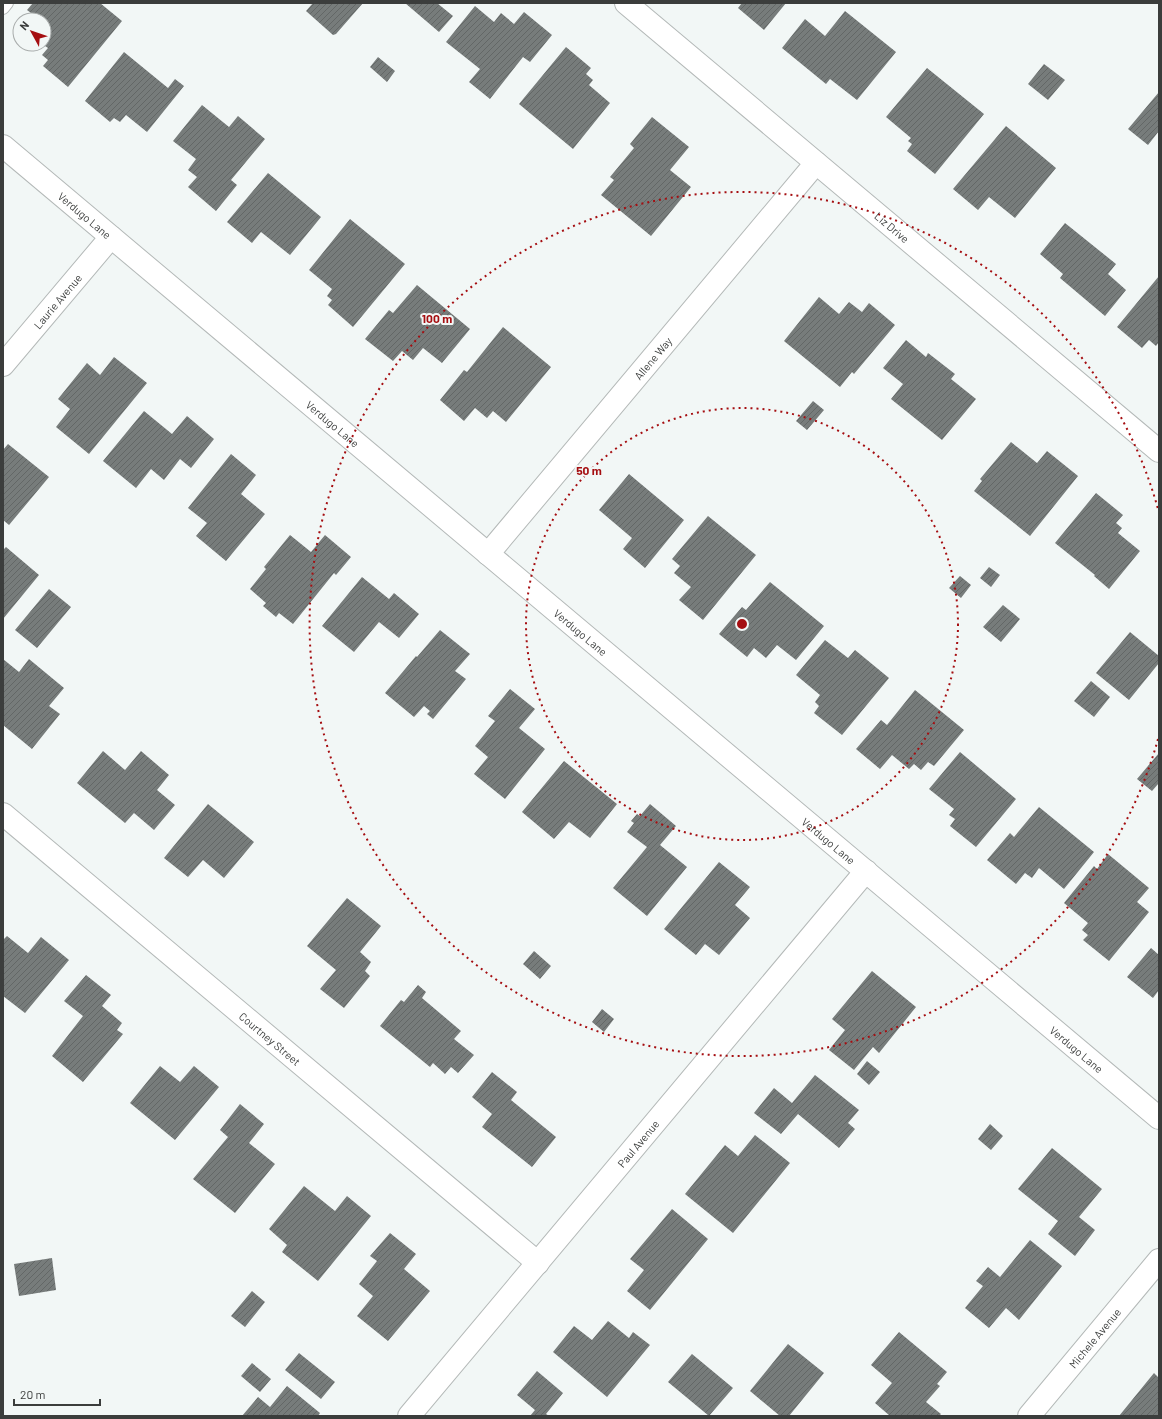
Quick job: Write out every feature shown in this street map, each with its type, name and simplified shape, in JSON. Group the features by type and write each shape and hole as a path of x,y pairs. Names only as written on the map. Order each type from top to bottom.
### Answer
{"street":[{"name":"Liz Drive","path":"626,3 1159,451"},
{"name":"Verdugo Lane","path":"3,146 1159,1118"},
{"name":"Allene Way","path":"488,554 816,163"},
{"name":"Laurie Avenue","path":"3,365 111,237"},
{"name":"Courtney Street","path":"3,814 538,1263"},
{"name":"Paul Avenue","path":"409,1416 866,872"},
{"name":"Michele Avenue","path":"1029,1416 1159,1260"}],"lane":[{"path":"3,8 8,3"}],"building":[{"path":"33,3 100,3 122,21 68,87 43,66 48,60 42,55 45,52 52,52 52,12 30,12 27,10"},
{"path":"313,3 363,3 336,34 333,35 306,11"},
{"path":"405,3 437,3 453,16 439,32"},
{"path":"742,3 786,3 764,30 738,8"},
{"path":"475,6 494,22 501,13 514,24 524,12 552,35 530,62 523,57 490,99 469,82 480,69 446,42"},
{"path":"845,11 896,52 857,100 830,79 826,84 782,48 805,19 825,36"},
{"path":"566,47 591,68 586,74 593,80 589,85 610,103 573,149 519,104"},
{"path":"124,52 168,88 175,79 184,86 147,132 126,115 120,122 114,118 110,122 85,101"},
{"path":"378,57 395,71 387,82 370,67"},
{"path":"1044,64 1065,80 1048,100 1028,84"},
{"path":"927,68 984,114 935,174 907,151 912,144 908,141 911,138 886,117"},
{"path":"1159,92 1159,131 1148,145 1128,129"},
{"path":"202,105 229,127 238,116 265,139 231,180 237,185 216,211 188,187 197,177 188,170 196,159 173,141"},
{"path":"652,117 689,147 670,170 691,187 651,236 601,195 614,180 610,177 634,148 630,144"},
{"path":"1006,126 1056,168 1015,218 989,197 978,210 953,189"},
{"path":"268,173 321,217 290,255 261,232 252,243 227,222"},
{"path":"350,219 405,264 353,327 328,305 332,300 327,296 332,289 309,270"},
{"path":"1065,223 1116,264 1108,274 1126,290 1105,316 1060,278 1063,274 1040,254"},
{"path":"1159,276 1159,342 1156,346 1149,340 1142,348 1117,327"},
{"path":"417,285 470,329 442,363 423,348 413,360 402,351 393,361 365,339 389,310 393,313"},
{"path":"819,297 839,314 849,302 862,312 869,303 895,325 854,374 852,372 840,387 784,341"},
{"path":"503,327 551,367 506,422 493,411 487,418 475,408 464,421 440,400 464,370 467,372"},
{"path":"906,340 926,357 928,353 955,374 951,379 976,399 942,440 891,399 903,384 883,368"},
{"path":"114,357 147,383 89,454 56,427 70,409 58,399 87,363 100,375"},
{"path":"813,401 824,410 807,430 796,421"},
{"path":"144,411 172,434 187,416 214,439 191,468 180,459 164,480 151,469 136,488 103,461"},
{"path":"1011,442 1037,463 1047,451 1078,476 1030,536 974,491 982,481 980,479"},
{"path":"8,444 49,477 9,525 3,520 3,450"},
{"path":"231,454 256,475 241,494 265,514 226,561 196,536 207,523 188,508"},
{"path":"629,474 684,520 645,568 623,549 632,538 599,510"},
{"path":"1096,493 1123,515 1116,523 1122,528 1118,533 1140,551 1109,589 1094,576 1095,575 1055,543"},
{"path":"708,516 756,555 703,620 679,600 691,587 674,573 680,566 672,559"},
{"path":"290,535 311,552 325,535 351,557 336,575 334,573 293,624 279,613 276,617 263,606 266,603 250,589 266,569 264,567"},
{"path":"6,547 39,575 3,619 3,550"},
{"path":"989,567 1000,575 991,587 980,578"},
{"path":"960,576 971,585 961,598 949,588"},
{"path":"362,577 389,599 394,593 419,614 399,638 379,622 354,652 322,626"},
{"path":"770,582 824,626 796,660 777,645 766,658 754,648 747,657 719,634 742,607 746,610"},
{"path":"49,589 71,607 37,648 15,630"},
{"path":"1003,605 1020,619 1001,642 983,627"},
{"path":"440,630 470,654 455,671 466,679 433,719 427,714 430,711 424,706 414,717 385,693"},
{"path":"1130,632 1159,656 1159,663 1129,700 1096,673"},
{"path":"825,640 848,658 855,650 889,678 842,735 814,713 819,706 815,702 820,695 796,675"},
{"path":"3,659 19,672 29,659 64,688 49,706 60,714 32,749 3,725"},
{"path":"1091,681 1110,697 1094,717 1074,701"},
{"path":"510,689 535,709 519,728 545,749 505,799 474,774 488,757 475,746 495,721 488,716"},
{"path":"915,690 964,730 934,766 928,762 921,770 914,764 909,769 892,755 880,769 856,749 881,720 887,725"},
{"path":"103,751 125,770 141,751 169,775 157,790 175,805 154,830 134,813 125,823 77,783"},
{"path":"960,752 1016,799 976,847 950,826 955,819 949,815 954,809 929,789"},
{"path":"1159,753 1159,783 1152,791 1137,779"},
{"path":"564,761 617,804 590,838 569,822 554,839 522,812"},
{"path":"208,804 254,842 224,878 203,860 188,877 164,858"},
{"path":"650,804 676,826 660,845 687,867 647,916 613,888 647,847 627,832 634,823 631,821 637,814 640,816"},
{"path":"1039,807 1094,852 1064,889 1039,868 1032,878 1025,873 1016,884 987,860 1010,833 1014,837"},
{"path":"1108,854 1149,888 1137,902 1149,912 1109,961 1083,940 1088,935 1082,930 1088,923 1064,903 1094,866 1097,869"},
{"path":"719,862 750,887 735,905 750,918 719,955 705,944 696,955 664,929"},
{"path":"347,898 381,926 360,952 371,962 365,971 370,976 344,1008 320,989 336,970 307,946"},
{"path":"7,936 28,953 41,937 69,960 25,1013 3,996 3,940"},
{"path":"1151,948 1159,955 1159,990 1153,998 1127,977"},
{"path":"534,951 551,966 540,979 523,964"},
{"path":"872,971 916,1007 879,1053 873,1047 854,1070 829,1050 845,1030 832,1019"},
{"path":"86,975 111,995 102,1006 122,1023 117,1030 123,1034 83,1082 52,1056 83,1016 64,1001"},
{"path":"418,985 426,992 422,998 461,1031 454,1039 474,1055 458,1073 451,1067 445,1074 433,1063 430,1067 380,1026 401,1000 404,1002"},
{"path":"602,1009 614,1019 604,1032 592,1022"},
{"path":"867,1061 880,1072 869,1085 857,1074"},
{"path":"160,1066 180,1082 194,1066 219,1087 175,1140 130,1103"},
{"path":"492,1072 517,1092 511,1100 556,1137 532,1167 482,1127 492,1114 472,1097"},
{"path":"815,1075 859,1110 848,1123 855,1129 839,1148 798,1114 781,1134 754,1113 774,1088 792,1103"},
{"path":"240,1104 264,1124 249,1143 275,1164 235,1213 193,1179 228,1137 220,1130"},
{"path":"990,1124 1003,1136 991,1150 978,1139"},
{"path":"755,1135 790,1163 733,1233 685,1194 725,1145 738,1156"},
{"path":"1052,1148 1102,1189 1079,1217 1095,1230 1075,1256 1048,1234 1058,1221 1018,1189"},
{"path":"304,1186 335,1211 347,1196 371,1216 318,1281 282,1252 287,1245 269,1229"},
{"path":"672,1209 708,1239 650,1310 627,1291 644,1270 630,1259"},
{"path":"390,1233 416,1254 404,1269 430,1291 388,1341 357,1316 373,1296 359,1284 377,1261 370,1256"},
{"path":"1030,1240 1062,1266 1019,1320 1006,1308 989,1328 965,1308 983,1286 976,1281 988,1267 1000,1277"},
{"path":"52,1258 56,1290 19,1296 14,1264"},
{"path":"252,1291 265,1302 245,1327 231,1316"},
{"path":"608,1321 629,1338 633,1332 650,1345 607,1397 553,1352 574,1326 592,1340"},
{"path":"899,1332 947,1372 937,1384 940,1386 926,1402 941,1414 939,1416 890,1416 875,1403 892,1383 871,1365"},
{"path":"788,1344 824,1373 789,1416 780,1416 750,1391"},
{"path":"299,1353 335,1382 321,1399 285,1370"},
{"path":"692,1354 733,1388 709,1416 668,1382"},
{"path":"252,1363 271,1379 260,1392 241,1376"},
{"path":"537,1371 563,1393 546,1414 549,1416 530,1416 535,1410 517,1395"},
{"path":"1154,1373 1159,1378 1159,1416 1119,1416"},
{"path":"287,1386 320,1413 318,1416 242,1416 258,1397 270,1407"}]}
